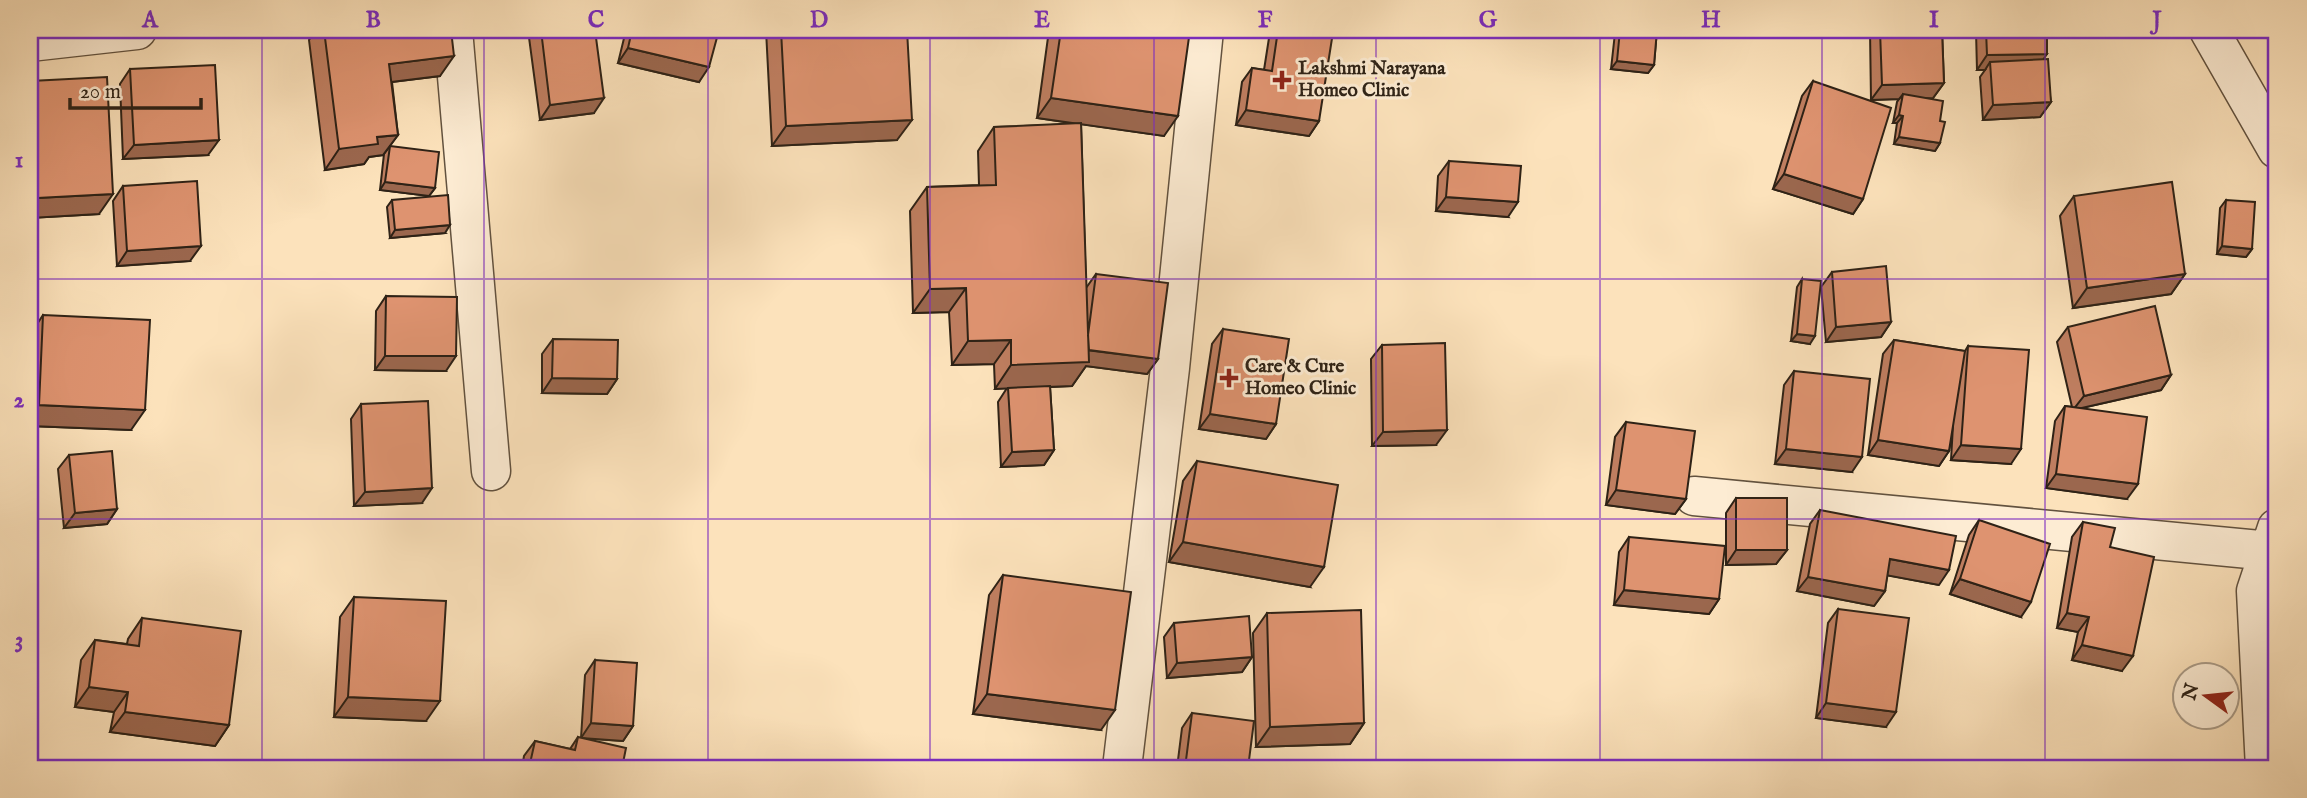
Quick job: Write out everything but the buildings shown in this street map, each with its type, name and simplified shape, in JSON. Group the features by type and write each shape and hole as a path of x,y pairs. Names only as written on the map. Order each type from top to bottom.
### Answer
{"street":[{"path":"30,42 137,30"},
{"path":"453,30 491,471"},
{"path":"1122,768 1170,369 1204,30"},
{"path":"2209,30 2277,149"},
{"path":"1694,496 2274,539 2267,592 2265,768"}],"place":[{"name":"Lakshmi Narayana Homeo Clinic","path":"1282,80"},
{"name":"Care & Cure Homeo Clinic","path":"1229,378"}]}
